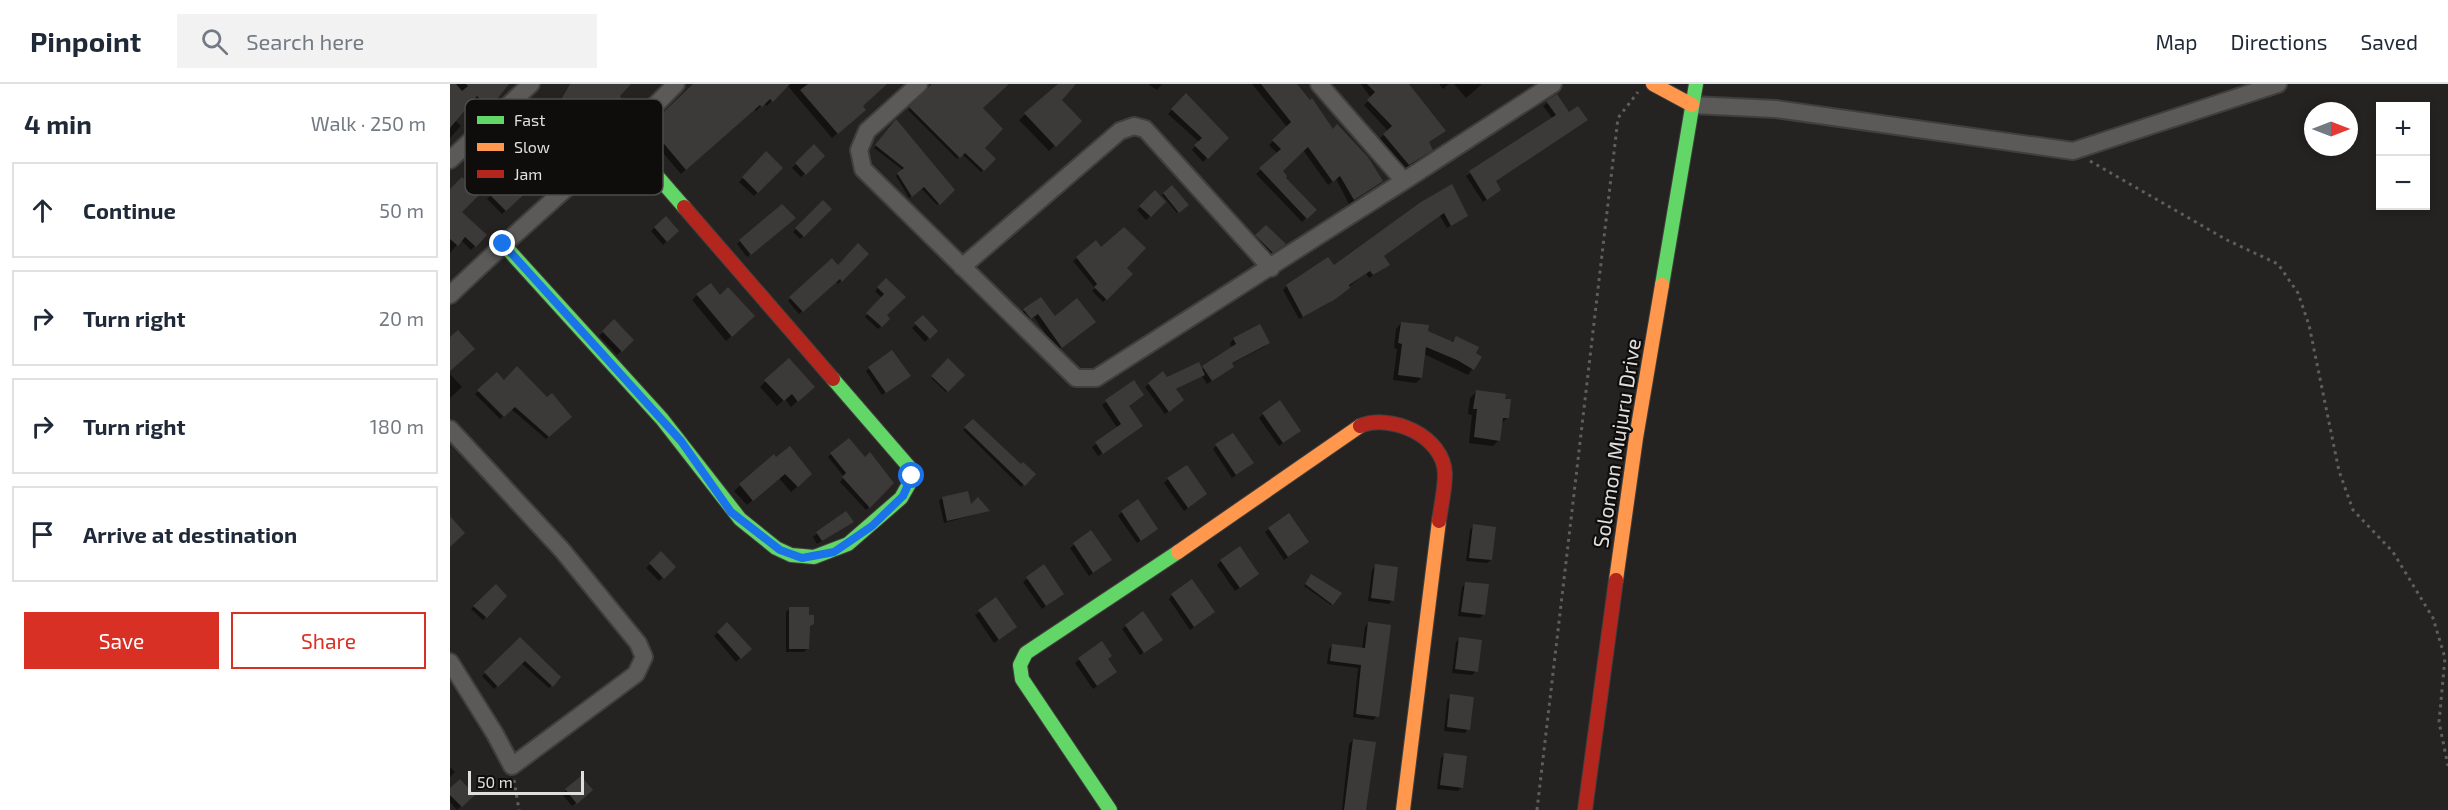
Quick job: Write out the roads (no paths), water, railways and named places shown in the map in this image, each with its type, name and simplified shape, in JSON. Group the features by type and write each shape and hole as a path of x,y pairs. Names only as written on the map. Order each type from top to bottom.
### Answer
{"street":[{"path":"515,99 531,84"},
{"path":"662,99 676,84"},
{"path":"919,84 867,131 859,150 863,169 1076,378 1083,380 1096,378 1271,268 1553,84"},
{"path":"1320,84 1404,181"},
{"path":"1653,84 1692,105 1776,109 2073,151 2278,84"},
{"name":"Solomon Mujuru Drive","path":"1585,810 1636,438 1696,84"},
{"path":"962,267 1120,131 1134,126 1145,129 1271,268"},
{"path":"450,160 465,146"},
{"path":"503,244 681,441 731,512 765,541 793,556 810,558 834,552 872,526 908,489 912,476 906,462 663,183"},
{"path":"450,295 559,195"},
{"path":"1110,810 1022,679 1019,672 1021,659 1026,653 1160,564 1366,421 1383,419 1428,441 1437,450 1444,473 1403,810"},
{"path":"450,429 562,550 638,643 644,657 636,674 512,766 491,726 450,662"}]}
